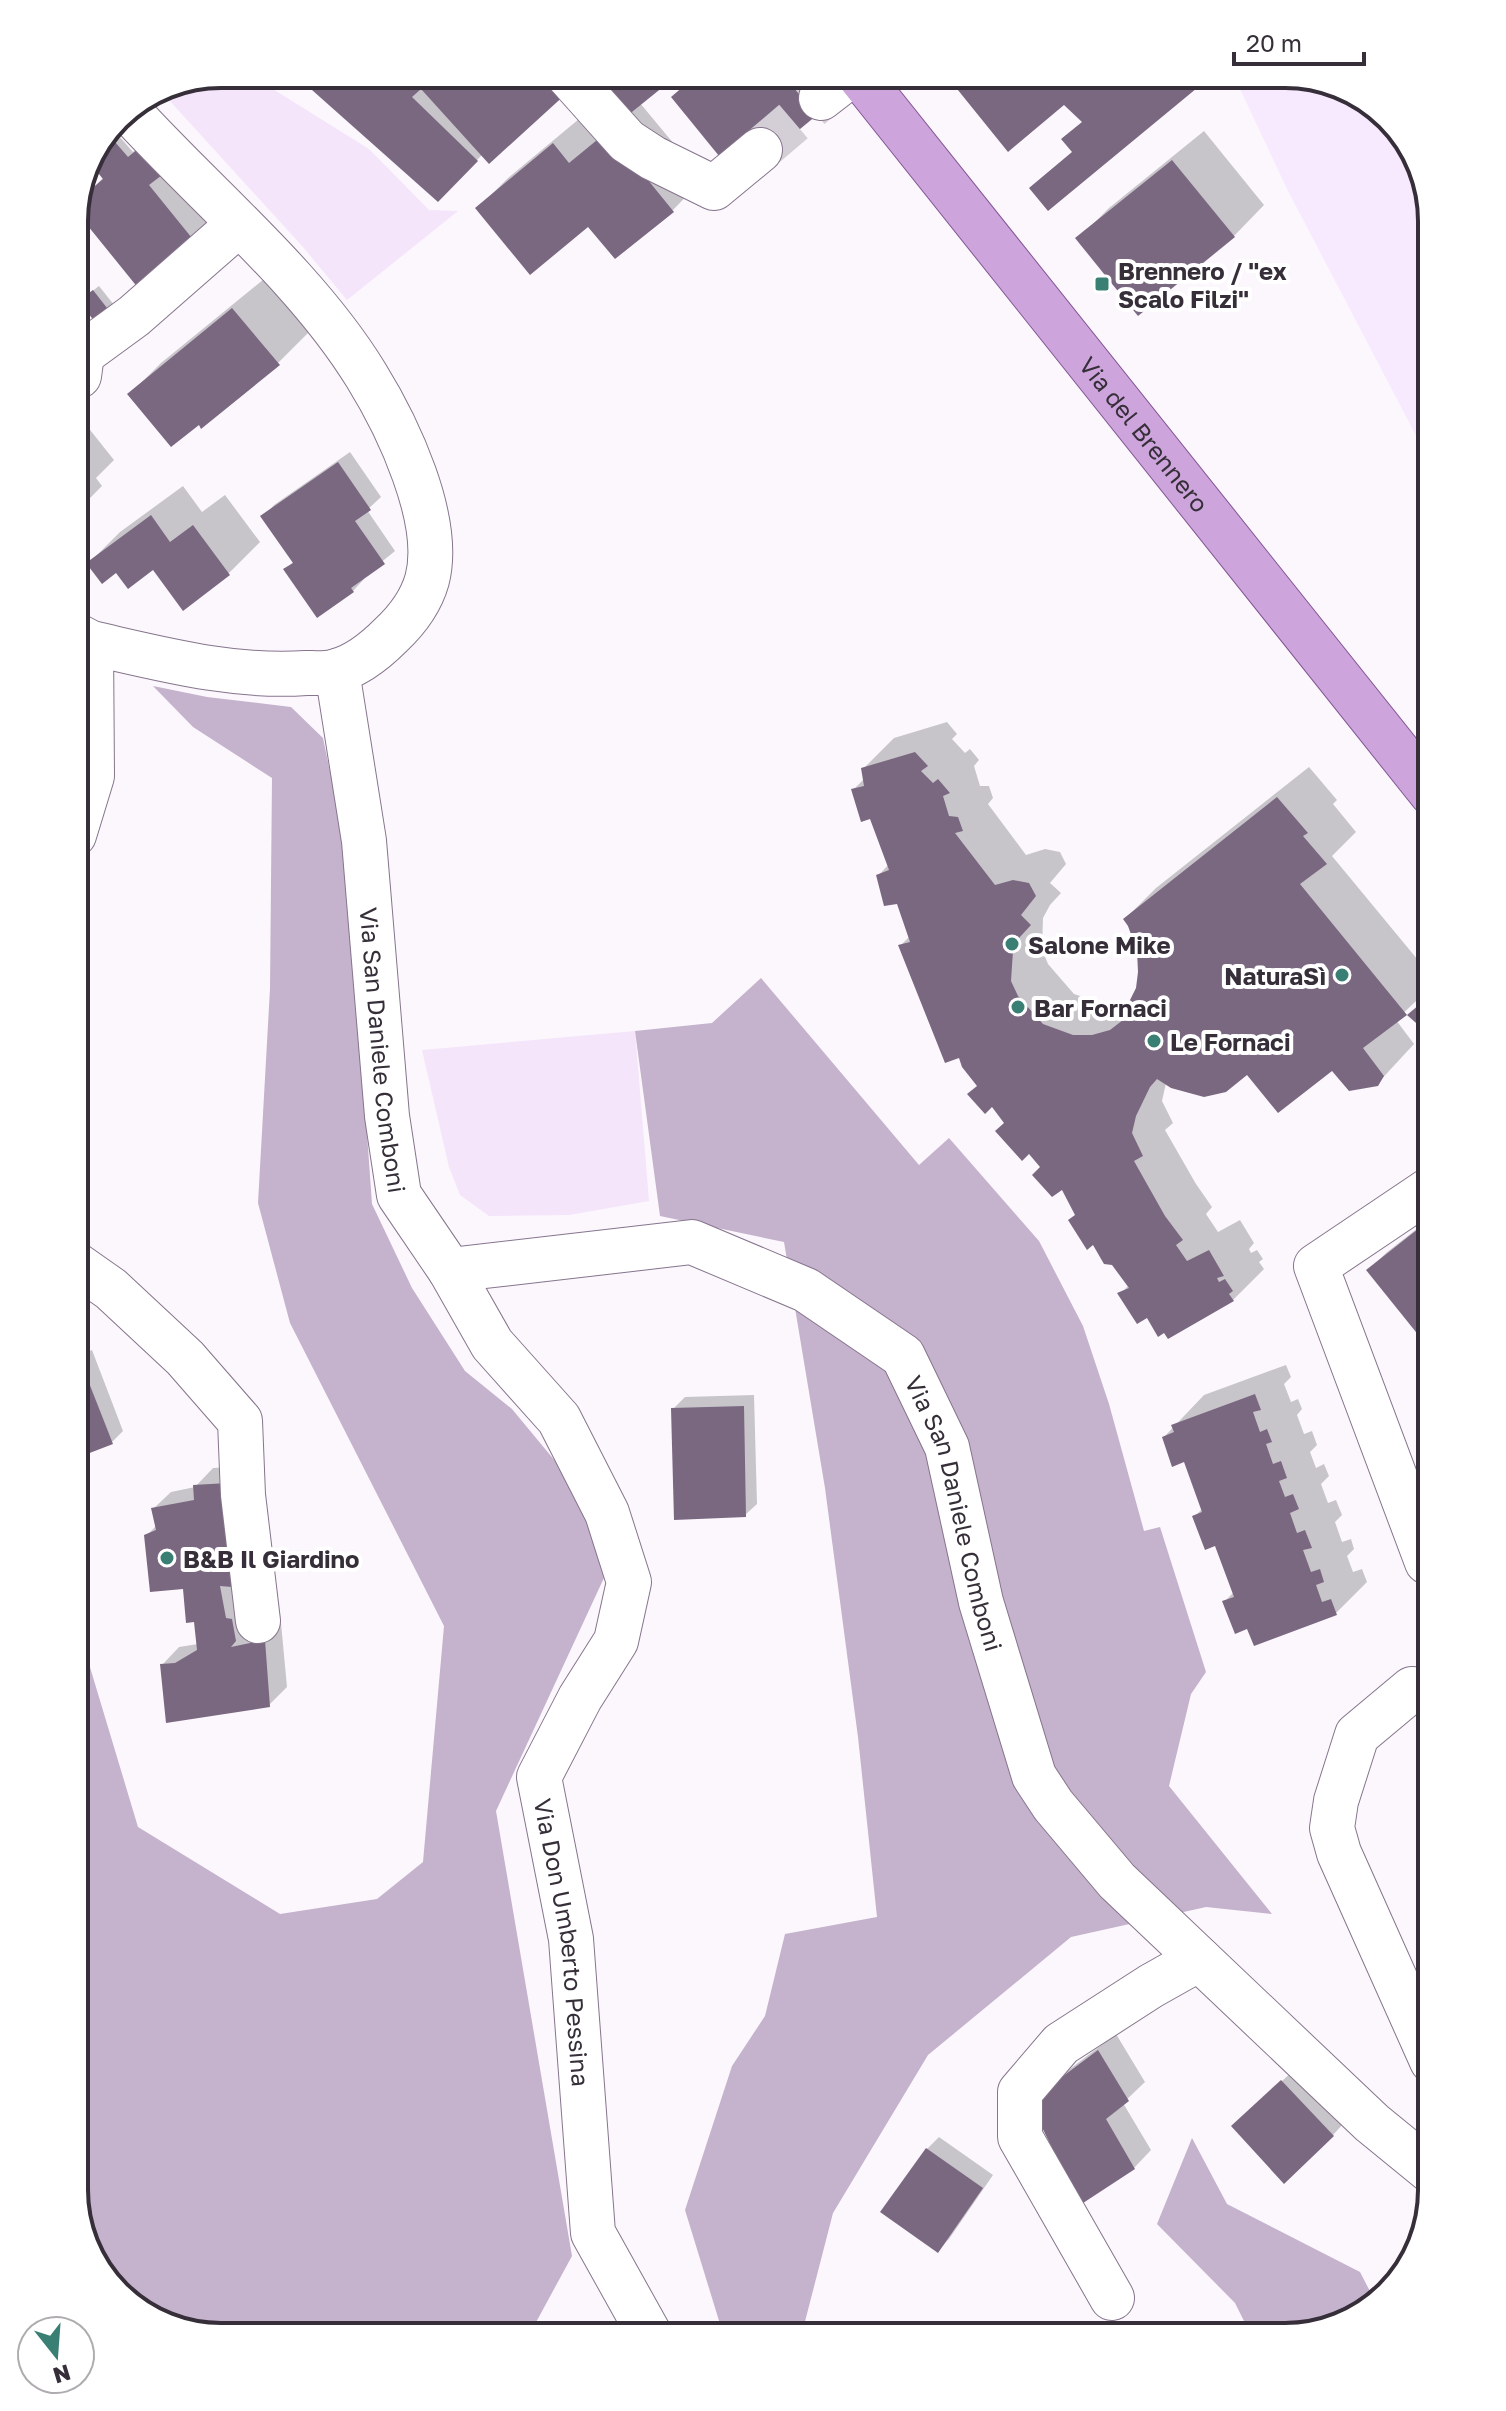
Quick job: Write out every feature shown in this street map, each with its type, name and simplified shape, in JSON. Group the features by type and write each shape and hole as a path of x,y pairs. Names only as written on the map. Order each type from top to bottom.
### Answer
{"main road":[{"name":"Via del Brennero","path":"849,88 1418,777"}],"street":[{"path":"580,88 627,141 653,158 714,188 760,150"},
{"path":"88,640 206,669 279,675 337,671 376,649 408,619 427,580 431,541 422,499 403,448 366,374 321,312 137,119"},
{"path":"88,354 239,224"},
{"name":"Via San Daniele Comboni","path":"337,671 364,841 387,1116 399,1195 450,1270 692,1242 806,1290 903,1356 947,1447 981,1602 1034,1776 1060,1814 1117,1881 1372,2123 1418,2149"},
{"path":"88,721 92,776 88,789"},
{"path":"1418,1197 1316,1266 1418,1538"},
{"name":"Via Don Umberto Pessina","path":"450,1270 492,1344 559,1419 607,1513 629,1582 616,1641 580,1698 539,1777 571,1939 593,2233 643,2323"},
{"path":"88,1273 111,1289 185,1358 240,1421 243,1495 258,1621"},
{"path":"1412,1689 1357,1735 1336,1801 1332,1828 1339,1853 1418,2030"},
{"path":"1112,2298 1020,2137 1020,2092 1061,2044 1199,1959"}],"shaded area":[{"path":"221,88 271,88 369,149 429,210 458,211 347,300 168,99"},
{"path":"1240,88 1294,88 1328,95 1344,102 1359,110 1385,133 1404,162 1413,187 1418,221 1418,439 1287,189"},
{"path":"153,686 207,697 291,707 323,738 347,853 372,1204 412,1288 465,1371 512,1409 565,1473 609,1567 496,1811 572,2256 536,2323 212,2323 178,2316 147,2301 121,2278 102,2249 91,2216 88,2190 88,1661 138,1827 280,1914 377,1899 423,1862 444,1626 290,1323 258,1203 270,989 272,778 193,727"},
{"path":"761,978 919,1165 949,1138 1039,1241 1083,1326 1109,1404 1144,1531 1160,1527 1206,1672 1191,1694 1169,1786 1272,1914 1206,1907 1071,1937 928,2055 833,2213 805,2323 720,2323 685,2210 732,2066 765,2016 785,1934 877,1917 858,1737 825,1488 784,1242 660,1216 635,1031 712,1023"},
{"path":"635,1031 649,1201 569,1215 489,1216 460,1195 449,1167 422,1050"},
{"path":"1192,2138 1227,2204 1360,2272 1370,2292 1344,2309 1319,2318 1302,2322 1245,2323 1235,2303 1157,2224"}],"building":[{"path":"310,88 564,88 568,92 489,164 421,89 412,97 478,161 438,202"},
{"path":"597,88 662,88 622,120"},
{"path":"682,88 813,88 828,106 766,157 728,167 671,97"},
{"path":"956,88 1197,88 1048,211 1029,188 1072,152 1061,139 1082,122 1064,105 1008,152"},
{"path":"608,131 674,212 615,259 588,227 530,275 475,208 553,143 569,163"},
{"path":"115,142 128,157 144,144 166,172 149,185 200,248 143,294 88,226 93,188 103,179 98,170"},
{"path":"1172,160 1235,237 1138,316 1075,238"},
{"path":"93,290 114,317 100,328 88,313 88,294"},
{"path":"232,308 280,365 201,429 199,425 171,447 127,394"},
{"path":"338,462 371,510 355,521 385,564 351,588 354,592 317,618 283,569 293,563 260,516"},
{"path":"151,515 170,542 193,525 230,575 183,611 153,570 128,589 116,573 102,584 88,562"},
{"name":"Le Fornaci","path":"915,752 928,766 921,771 933,783 938,779 950,793 943,796 949,816 958,817 963,831 955,833 995,885 1013,880 1029,883 1036,896 1021,915 1031,925 1019,938 1013,951 1011,981 1018,996 1043,1024 1073,1035 1092,1035 1110,1030 1123,1020 1119,1014 1136,988 1138,972 1137,951 1123,919 1277,797 1308,833 1303,836 1327,864 1300,884 1407,1015 1363,1048 1384,1076 1378,1086 1349,1091 1332,1071 1278,1113 1247,1075 1226,1092 1204,1097 1171,1088 1157,1079 1150,1087 1136,1116 1132,1133 1143,1156 1134,1161 1165,1216 1183,1240 1176,1245 1187,1261 1209,1250 1224,1276 1217,1278 1219,1282 1225,1279 1233,1291 1229,1294 1234,1301 1168,1339 1164,1333 1158,1337 1147,1318 1137,1324 1117,1293 1129,1288 1112,1265 1104,1264 1093,1245 1087,1250 1068,1220 1075,1215 1062,1190 1052,1197 1032,1175 1040,1167 1029,1154 1022,1161 995,1131 1004,1123 992,1107 985,1114 967,1094 977,1086 959,1058 945,1063 898,945 910,942 897,904 884,906 876,875 889,870 870,819 861,822 851,789 864,786 861,768"},
{"path":"1418,1006 1418,1025 1407,1015"},
{"path":"1418,1229 1418,1335 1366,1270"},
{"path":"88,1380 113,1444 88,1454"},
{"path":"1255,1394 1261,1410 1253,1412 1260,1432 1267,1429 1272,1442 1266,1444 1273,1464 1281,1461 1287,1478 1279,1481 1285,1497 1293,1494 1299,1509 1290,1513 1297,1533 1305,1530 1312,1548 1303,1550 1311,1572 1320,1569 1324,1582 1316,1585 1322,1602 1331,1599 1337,1615 1254,1646 1247,1629 1235,1634 1222,1601 1234,1597 1215,1546 1205,1550 1192,1516 1202,1512 1184,1462 1172,1467 1162,1437 1174,1432 1171,1425"},
{"path":"744,1406 746,1517 674,1520 671,1408"},
{"path":"228,1483 232,1587 220,1586 226,1618 232,1619 236,1641 231,1647 265,1640 270,1707 166,1723 160,1664 175,1663 197,1650 194,1622 186,1623 183,1589 150,1592 144,1535 156,1530 151,1508 194,1500 193,1485"},
{"path":"1098,2050 1129,2101 1106,2119 1135,2169 1080,2205 1035,2113 1046,2089"},
{"path":"1281,2080 1334,2136 1284,2184 1231,2126"},
{"path":"926,2148 983,2188 938,2253 880,2212"}],"tunnel":[{"path":"760,150 821,98"}],"place":[{"name":"Brennero / \"ex Scalo Filzi\"","path":"1102,284"},
{"name":"Salone Mike","path":"1012,944"},
{"name":"NaturaSì","path":"1342,975"},
{"name":"Bar Fornaci","path":"1018,1007"},
{"name":"Le Fornaci","path":"1154,1041"},
{"name":"B&B Il Giardino","path":"167,1558"}]}
